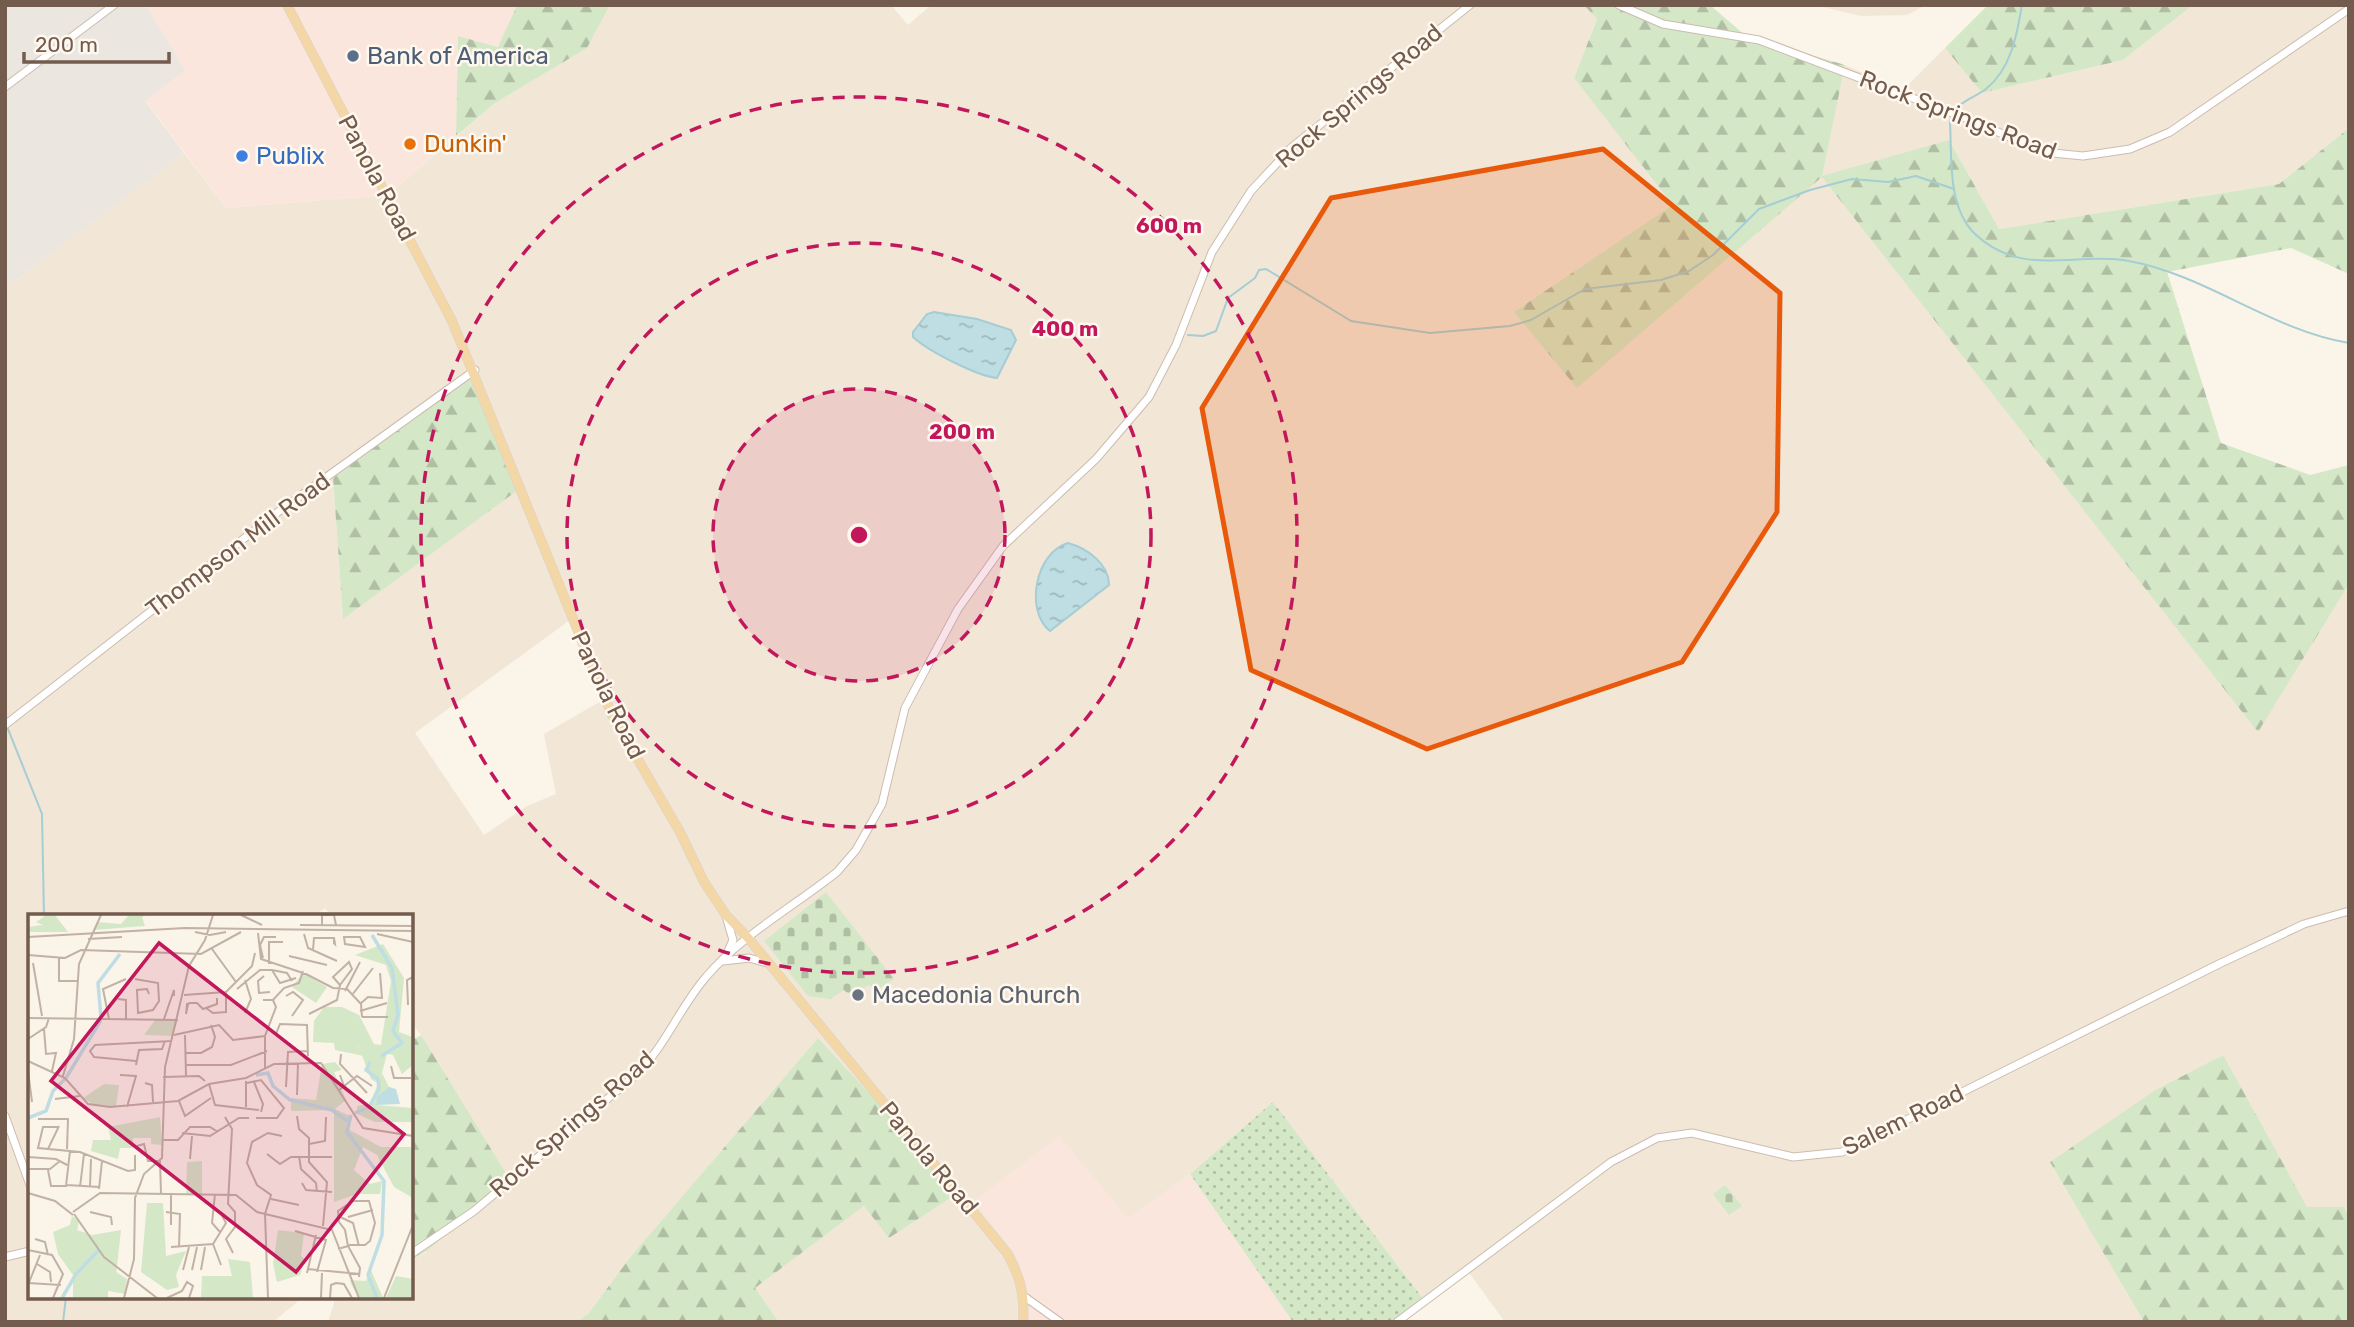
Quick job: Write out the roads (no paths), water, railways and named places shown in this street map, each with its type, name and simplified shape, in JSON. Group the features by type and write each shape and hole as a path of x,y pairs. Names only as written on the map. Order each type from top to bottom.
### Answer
{"main road":[{"name":"Panola Road","path":"287,5 452,321 475,370 544,552 612,716 680,832 704,882 726,915 749,939 1007,1253 1025,1297 1024,1317"}],"street":[{"path":"5,87 114,5"},
{"name":"Rock Springs Road","path":"413,1253 474,1211 637,1074 663,1043 705,977 749,939 837,873 856,850 881,804 905,708 958,609 1010,538 1096,459 1149,397 1176,345 1212,252 1251,191 1292,147 1470,5"},
{"name":"Rock Springs Road","path":"1619,5 1663,24 1734,35 1791,50 2043,152 2083,156 2150,143 2188,121 2349,9"},
{"name":"Thompson Mill Road","path":"5,725 278,512 475,370"},
{"name":"Salem Road","path":"1397,1322 1515,1232 1637,1146 1670,1135 1692,1133 1793,1157 1808,1158 1842,1152 2233,957 2304,924 2349,911"},
{"path":"723,961 733,940 726,915"},
{"path":"723,961 749,958 767,962"},
{"path":"5,1116 28,1179"},
{"path":"5,1257 28,1251"},
{"path":"1025,1297 1038,1309 1060,1322"},
{"path":"1024,1317 1038,1309"}],"water":[{"path":"934,312 977,319 1011,330 1016,340 997,378 953,362 913,337 913,332 927,314"},
{"path":"1068,543 1082,549 1101,563 1109,585 1050,631 1037,610 1037,582 1048,558"}],"waterway":[{"path":"1954,110 1986,89 2001,72 2015,39 2022,5"},
{"path":"1952,115 1951,166 1955,196 1966,223 1993,248 2030,260 2109,259 2157,268 2293,327 2349,343"},
{"path":"1188,335 1203,336 1216,331 1228,298 1255,278 1259,270 1266,269 1351,321 1430,333 1510,326 1531,320 1585,289 1661,280 1689,271 1713,255 1759,209 1810,190 1852,179 1888,182 1916,176 1954,189"},
{"path":"8,729 42,814 44,914"},
{"path":"63,1322 66,1299"}],"place":[{"name":"Bank of America","path":"353,56"},
{"name":"Dunkin'","path":"410,144"},
{"name":"Publix","path":"242,156"},
{"name":"Macedonia Church","path":"858,995"}]}
